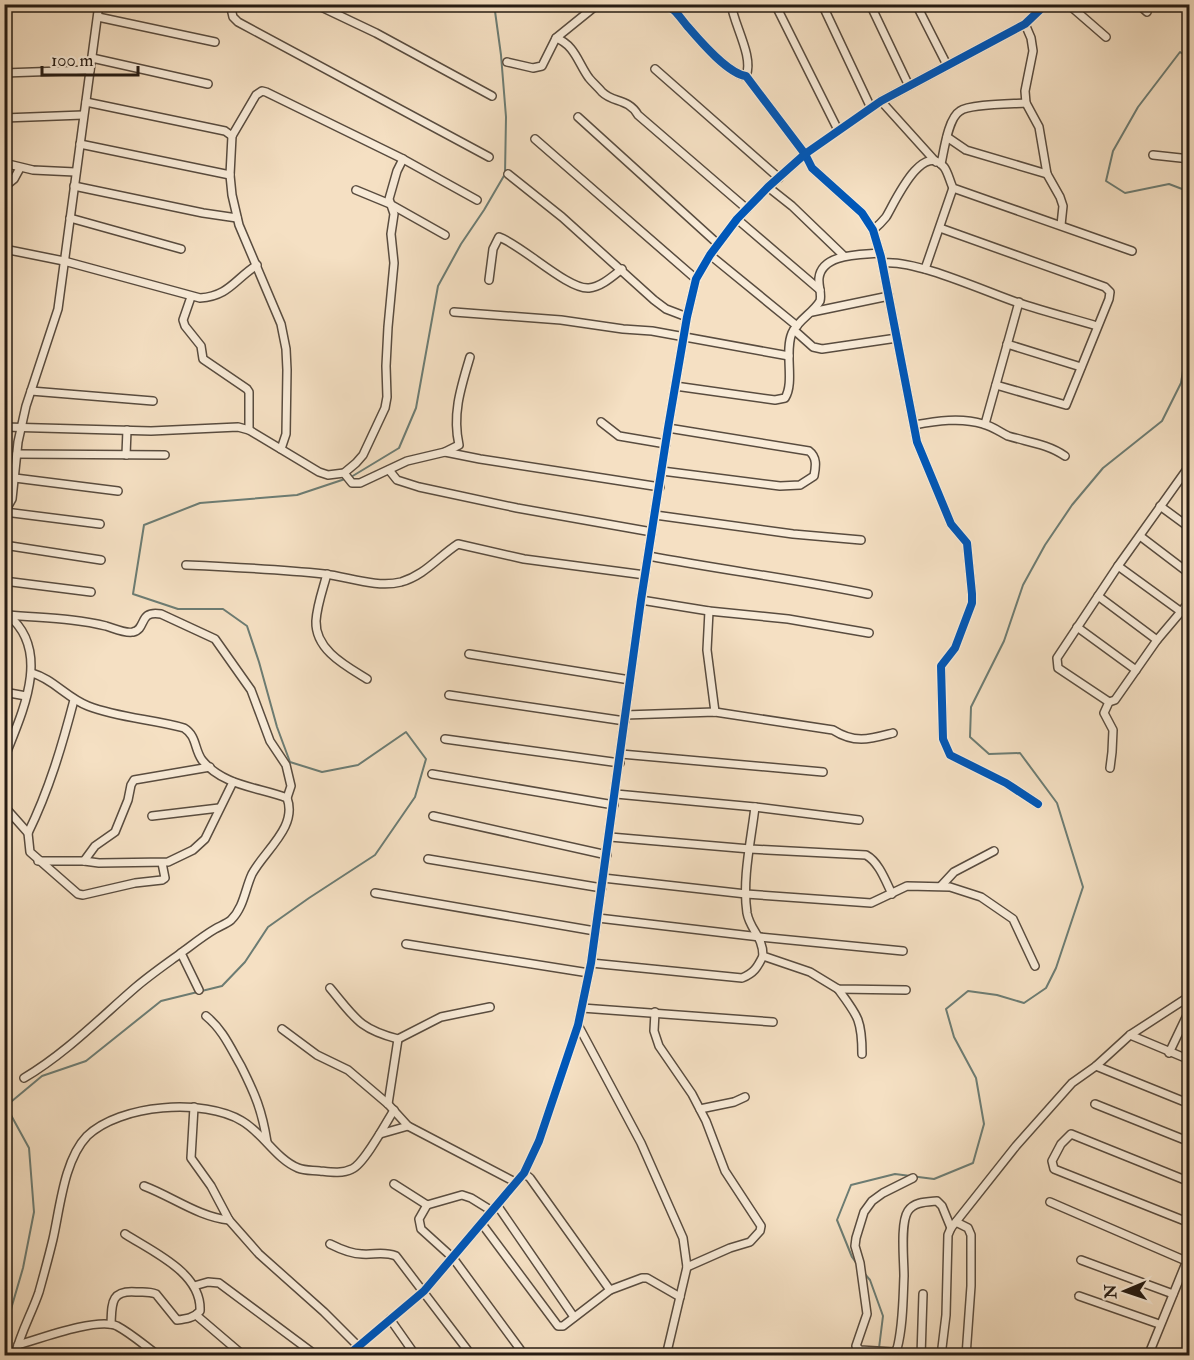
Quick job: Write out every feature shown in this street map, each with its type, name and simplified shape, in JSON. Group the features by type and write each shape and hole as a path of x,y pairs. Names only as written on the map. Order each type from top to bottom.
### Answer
{"street":[{"path":"99,4 58,309 21,427 12,499 5,513 99,524"},
{"path":"230,4 233,16 238,22 489,157"},
{"path":"315,4 376,33 492,96"},
{"path":"507,62 538,68 542,66 556,38 598,4"},
{"path":"664,4 672,8 733,73 746,76 813,168 862,213 873,230 883,263 917,442 946,514 951,524 967,543 970,563 972,603 955,648 941,666 943,739 950,755 1006,783 1038,804"},
{"path":"731,4 747,60 746,76"},
{"path":"775,4 838,130"},
{"path":"822,4 871,108"},
{"path":"870,4 909,86"},
{"path":"916,4 947,65"},
{"path":"347,1356 357,1345 424,1291 524,1173 539,1141 578,1025 598,918 641,600 668,428 683,337 696,279 710,255 747,208 805,154 881,101 1025,24 1046,4"},
{"path":"1068,4 1106,37"},
{"path":"1138,4 1147,12"},
{"path":"98,17 215,42"},
{"path":"1025,24 1033,51 1025,91 1026,103 1039,127 1047,174 1063,206 1061,225"},
{"path":"556,38 562,40 574,51 590,79 606,96 623,101 634,109 638,115 747,208"},
{"path":"92,58 207,84"},
{"path":"655,69 779,178"},
{"path":"4,73 90,70"},
{"path":"281,449 286,434 286,350 281,324 237,218 230,175 232,136 256,95 262,91 403,159 477,200"},
{"path":"881,101 946,168 953,188 925,269"},
{"path":"86,102 225,131 232,136"},
{"path":"939,163 954,117 960,111 1026,103"},
{"path":"4,118 83,115"},
{"path":"578,117 718,244"},
{"path":"947,137 966,150 1047,174"},
{"path":"535,139 696,279"},
{"path":"80,144 230,175"},
{"path":"1153,155 1190,159"},
{"path":"4,427 151,431 238,427 249,430 319,472 328,475 344,473 363,455 385,408 390,291 394,263 391,234 394,214 390,204 390,194 403,159"},
{"path":"873,230 885,218 896,197 919,166 927,162 939,163"},
{"path":"4,163 20,168 75,172"},
{"path":"4,187 14,179 20,168"},
{"path":"508,174 562,217 666,309 687,317"},
{"path":"74,186 237,218"},
{"path":"768,187 792,206 844,256"},
{"path":"953,188 1132,250"},
{"path":"356,190 390,204 445,235"},
{"path":"70,218 181,249"},
{"path":"738,219 819,290"},
{"path":"940,228 1108,289 1110,292 1066,405 996,385"},
{"path":"489,279 493,249 499,237 536,258 564,279 585,288 598,285 622,269"},
{"path":"4,249 64,261 191,297 212,297 223,294 257,266"},
{"path":"675,386 781,400 785,398 789,389 789,356 795,328 820,301 819,275 822,269 844,256 880,253"},
{"path":"710,255 813,346 822,349 897,338"},
{"path":"883,263 891,262 925,269 1019,303 1097,326"},
{"path":"810,312 889,296"},
{"path":"191,297 183,320 185,326 201,346 206,363 248,389 249,430"},
{"path":"985,424 1019,303"},
{"path":"454,312 561,320 652,331 789,356"},
{"path":"1007,344 1081,367"},
{"path":"344,473 352,483 356,484 407,461 446,452 459,445 456,414 470,357"},
{"path":"31,391 153,401"},
{"path":"914,425 936,421 966,420 985,424 1008,436 1055,449 1065,456"},
{"path":"601,422 619,436 666,444"},
{"path":"662,471 780,486 800,485 814,476 815,470 815,459 808,451 668,428"},
{"path":"126,455 128,430"},
{"path":"446,452 660,487"},
{"path":"17,454 165,455"},
{"path":"1109,702 1058,668 1057,658 1118,566 1190,465"},
{"path":"389,470 397,480 419,487 652,532"},
{"path":"1182,476 1190,482"},
{"path":"15,478 118,491"},
{"path":"1160,506 1190,528"},
{"path":"655,515 793,534 861,540"},
{"path":"1140,536 1190,574"},
{"path":"186,565 327,574 363,581 398,582 414,578 458,544 524,559 645,574"},
{"path":"4,545 101,560"},
{"path":"649,556 711,568 810,582 868,594"},
{"path":"1118,566 1180,611"},
{"path":"327,574 316,619 318,634 333,657 367,679"},
{"path":"4,581 91,592"},
{"path":"1098,596 1157,640"},
{"path":"641,600 869,633"},
{"path":"1110,768 1113,730 1104,713 1109,702 1115,700 1157,640 1190,601"},
{"path":"709,611 707,650 715,712"},
{"path":"7,614 93,623 130,632 137,630 147,615 153,613 161,614 215,639 257,701 270,741 286,765 291,786 287,798 290,808 288,818 280,835 252,874 244,899 231,919 137,986 96,1024 42,1067 24,1078"},
{"path":"4,759 32,673 32,656 22,630 7,614"},
{"path":"1077,627 1136,670"},
{"path":"469,654 630,680"},
{"path":"32,673 45,678 74,700 102,711 184,728 191,732 201,759 217,774 233,782 287,798"},
{"path":"4,693 26,696"},
{"path":"449,695 625,718 715,712 833,730 847,738 871,739 893,733"},
{"path":"74,700 58,758 28,832 30,852 78,894 83,895 135,883 162,880 165,872 162,863"},
{"path":"445,739 620,764"},
{"path":"621,754 823,772"},
{"path":"84,861 99,843 115,832 134,780 210,767"},
{"path":"432,774 614,805"},
{"path":"38,861 162,863 193,850 200,844 210,830 233,782"},
{"path":"616,794 755,807 859,820"},
{"path":"4,806 28,832"},
{"path":"591,963 742,978 752,974 763,956 760,937 749,923 746,894 755,807"},
{"path":"152,816 219,808"},
{"path":"433,816 607,855"},
{"path":"610,837 750,849 867,855 876,864 892,894"},
{"path":"941,886 954,872 994,851"},
{"path":"428,859 602,888"},
{"path":"603,878 746,894 871,903 907,886 941,886 960,889 981,897 1008,915 1018,928 1035,966"},
{"path":"375,893 595,931"},
{"path":"598,918 903,951"},
{"path":"406,944 589,973"},
{"path":"181,953 199,990"},
{"path":"763,956 810,972 838,988 860,1022 862,1054"},
{"path":"330,988 358,1022 369,1030 398,1040 441,1017 490,1007"},
{"path":"838,988 906,990"},
{"path":"941,1356 946,1315 948,1235 954,1225 1042,1114 1072,1083 1096,1066 1130,1035 1190,996"},
{"path":"582,1008 773,1022"},
{"path":"1169,1053 1190,1010"},
{"path":"654,1012 654,1031 659,1046 679,1073 700,1109 725,1171 761,1226 760,1232 750,1242 687,1267"},
{"path":"206,1016 219,1027 230,1044 258,1099 267,1142"},
{"path":"578,1025 641,1143 683,1238 687,1267 666,1356"},
{"path":"282,1029 317,1055 348,1070 391,1107 408,1126 515,1182"},
{"path":"1130,1035 1190,1060"},
{"path":"15,1356 38,1295 53,1241 62,1192 74,1156 88,1136 110,1122 134,1113 160,1108 194,1107 221,1111 244,1122 296,1167 330,1172 354,1169 380,1134 391,1107 398,1040"},
{"path":"1096,1066 1190,1104"},
{"path":"700,1109 734,1102 745,1097"},
{"path":"1095,1104 1190,1142"},
{"path":"194,1107 190,1158 212,1186 229,1220 259,1254 357,1345 363,1356"},
{"path":"380,1134 408,1126"},
{"path":"1190,1182 1071,1134 1061,1144 1052,1161 1054,1169 1190,1223"},
{"path":"524,1173 530,1178 610,1290"},
{"path":"913,1178 883,1193 872,1201 864,1212 855,1246 860,1263 867,1314 856,1346 857,1351 894,1352 898,1347 905,1217 913,1205 937,1201 954,1225 968,1228 971,1235 971,1286 966,1356"},
{"path":"394,1184 427,1205"},
{"path":"144,1186 167,1194 212,1218 229,1220"},
{"path":"525,1356 453,1258 422,1229 419,1219 427,1205 467,1196 495,1208 574,1317"},
{"path":"1050,1202 1188,1257 1148,1356"},
{"path":"482,1224 558,1326 563,1326 610,1290 642,1278 647,1278 680,1297"},
{"path":"111,1324 112,1305 115,1298 127,1291 156,1294 177,1320 196,1315 200,1311 199,1295 184,1273 125,1234"},
{"path":"330,1244 352,1253 366,1255 377,1252 396,1256 472,1356"},
{"path":"1081,1260 1173,1294"},
{"path":"194,1286 219,1282 317,1356"},
{"path":"921,1356 923,1294"},
{"path":"1079,1296 1159,1324"},
{"path":"196,1315 244,1356"},
{"path":"390,1319 416,1356"},
{"path":"18,1345 45,1338 57,1332 111,1324 159,1356"}],"waterway":[{"path":"351,477 399,448 416,408 438,286 461,244 505,174 506,117 494,4"},
{"path":"1190,59 1180,52 1138,107 1113,151 1106,181 1125,193 1169,184 1190,192"},
{"path":"857,1264 837,1220 851,1185 895,1174 934,1179 973,1163 984,1124 976,1078 954,1037 946,1009 968,991 997,995 1024,1003 1046,988 1056,968 1083,887 1057,803 1020,753 989,754 970,737 971,707 1004,641 1023,585 1045,545 1072,505 1103,468 1162,421 1181,383 1190,329"},
{"path":"4,1333 23,1268 34,1212 29,1148 6,1106 42,1076 86,1061 161,1001 222,986 245,962 268,927 375,855 415,797 426,759 406,732 358,765 322,772 290,762 277,727 247,626 223,609 178,609 133,594 144,525 200,503 297,495 345,479"},
{"path":"864,1273 870,1280 883,1316 878,1356"}],"cycle path":[{"path":"664,4 675,11 715,56 731,69 746,76 805,154 812,168 862,213 873,230 881,257 917,442 951,524 967,543 972,603 955,648 941,666 943,739 950,755 1006,783 1038,804"},
{"path":"347,1356 424,1291 524,1173 539,1141 578,1025 591,963 641,600 668,428 687,317 696,279 710,255 737,219 805,154 881,101 1025,24 1046,4"}]}
